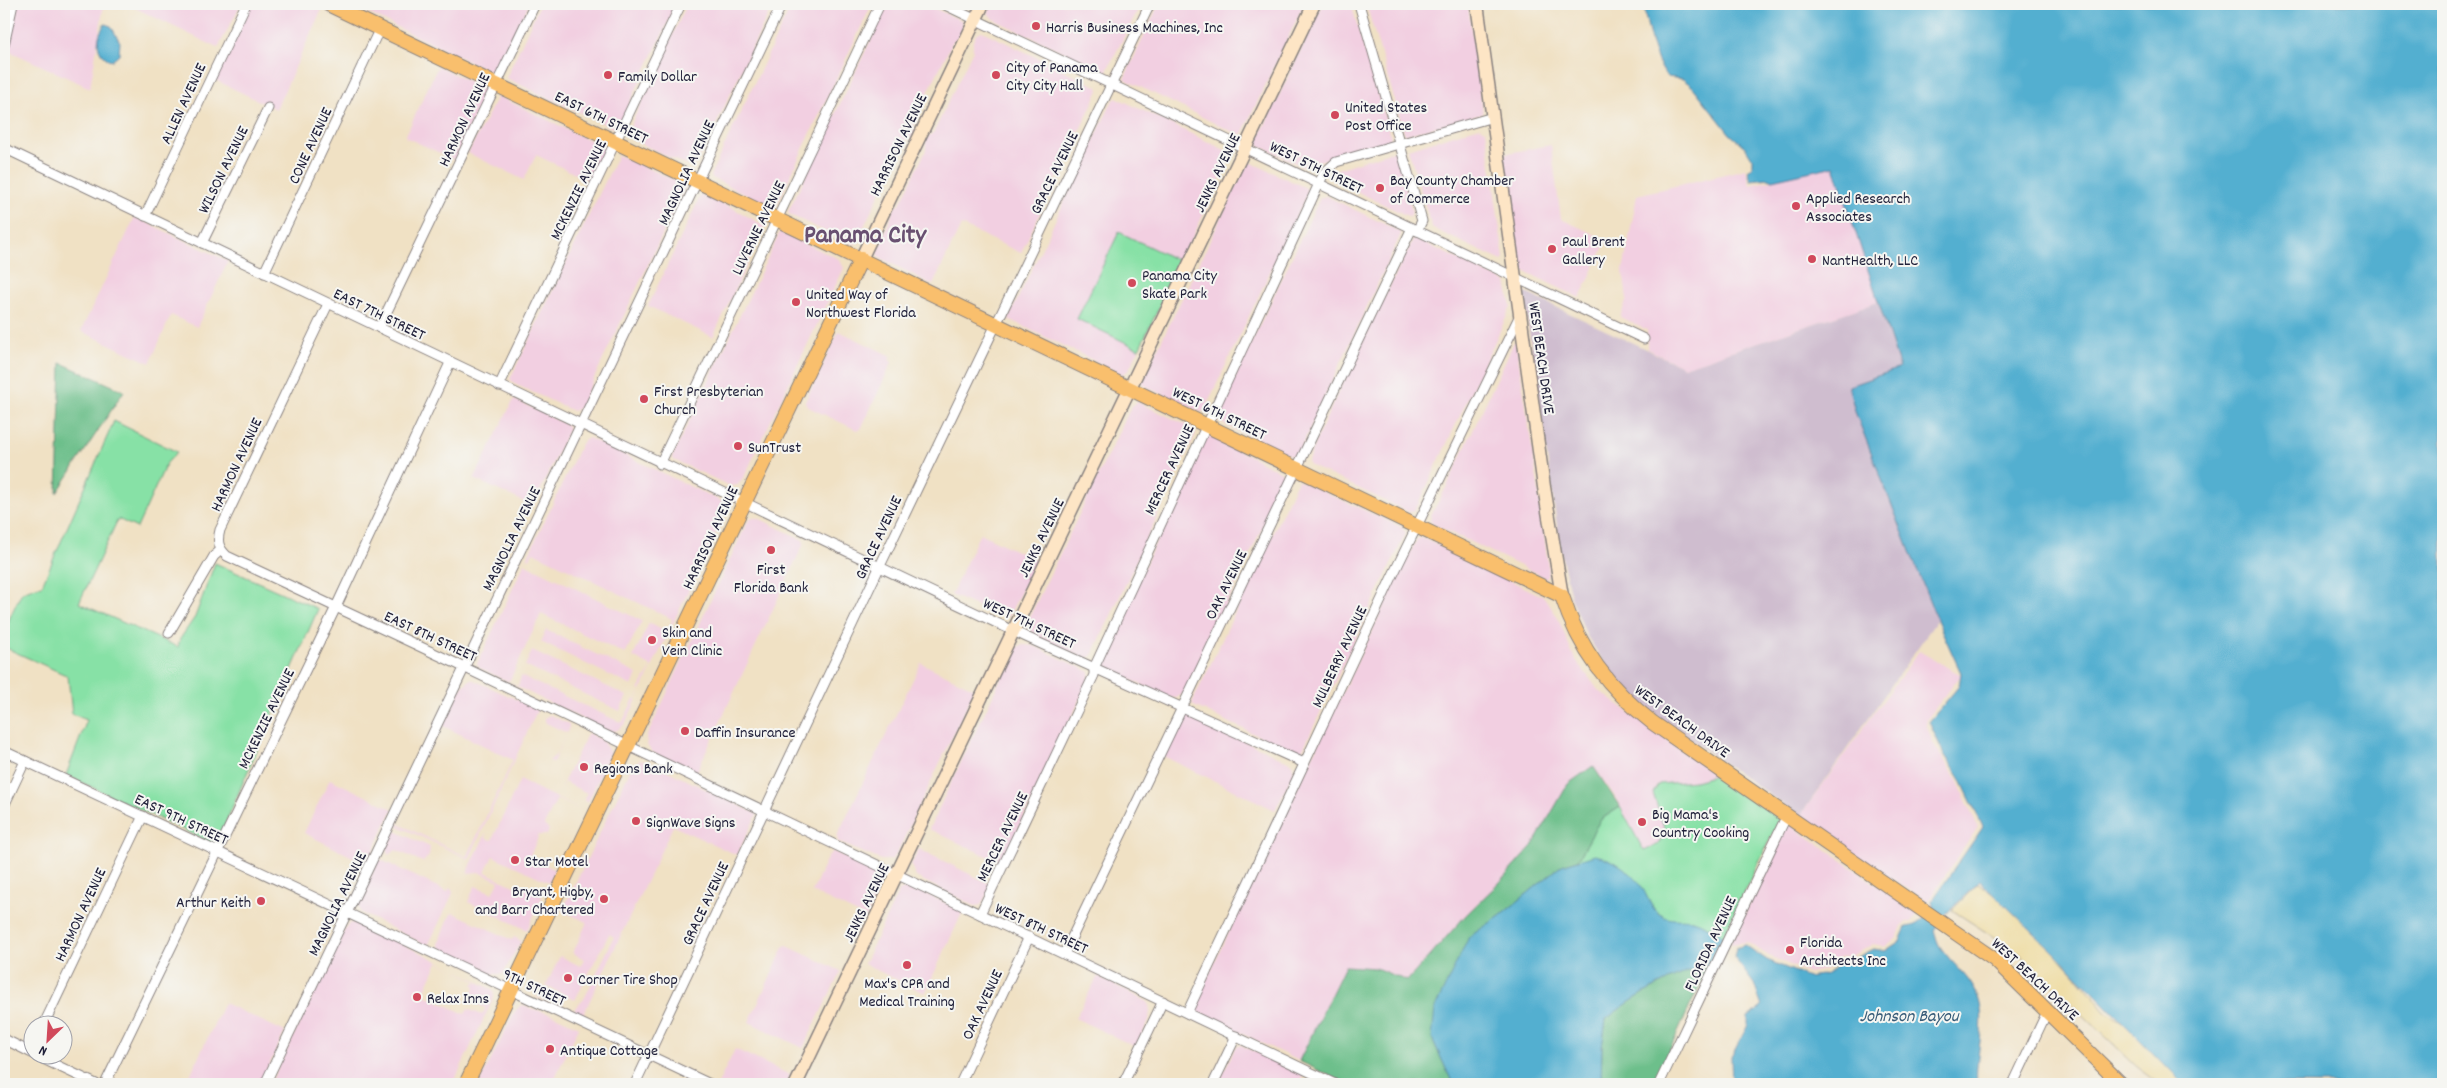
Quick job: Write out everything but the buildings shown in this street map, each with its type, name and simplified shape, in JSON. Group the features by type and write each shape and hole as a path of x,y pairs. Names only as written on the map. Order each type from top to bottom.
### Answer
{"main road":[{"name":"EAST 6TH STREET","path":"328,4 861,259"},
{"name":"WEST 6TH STREET","path":"861,259 1562,596"},
{"name":"HARRISON AVENUE","path":"466,1084 861,259"},
{"name":"WEST BEACH DRIVE","path":"1562,596 1584,647 1600,672 1618,693 1654,723 1998,962 2121,1084"}],"street":[{"path":"4,45 13,4"},
{"name":"ALLEN AVENUE","path":"145,216 246,4"},
{"name":"HARMON AVENUE","path":"379,328 534,4"},
{"name":"MCKENZIE AVENUE","path":"499,386 681,4"},
{"name":"MAGNOLIA AVENUE","path":"265,1084 782,4"},
{"name":"LUVERNE AVENUE","path":"660,464 880,4"},
{"name":"WEST 5TH STREET","path":"943,4 1644,339"},
{"name":"HARRISON AVENUE","path":"861,259 983,4"},
{"name":"GRACE AVENUE","path":"635,1084 879,568 1150,4"},
{"name":"JENKS AVENUE","path":"796,1084 1314,4"},
{"name":"OAK AVENUE","path":"1064,954 1297,468 1415,229 1422,221 1359,4"},
{"name":"WEST BEACH DRIVE","path":"1477,4 1520,315 1562,596"},
{"name":"CONE AVENUE","path":"264,273 380,28"},
{"name":"WILSON AVENUE","path":"202,243 268,108"},
{"name":"MERCER AVENUE","path":"980,914 1094,675 1094,668 1205,424 1324,173 1333,163 1494,118"},
{"name":"EAST 7TH STREET","path":"4,148 744,503"},
{"name":"HARMON AVENUE","path":"221,550 218,540 220,530 328,304"},
{"name":"MULBERRY AVENUE","path":"1188,1013 1304,763 1520,315"},
{"name":"MCKENZIE AVENUE","path":"105,1084 336,607 450,363"},
{"name":"WEST 7TH STREET","path":"744,503 1013,631 1304,763"},
{"path":"169,633 214,556 221,550"},
{"name":"EAST 8TH STREET","path":"221,550 227,556 465,667 628,747"},
{"name":"WEST 8TH STREET","path":"628,747 1335,1084"},
{"name":"EAST 9TH STREET","path":"4,751 348,914"},
{"path":"4,806 25,761"},
{"name":"FLORIDA AVENUE","path":"1659,1084 1787,815"},
{"name":"HARMON AVENUE","path":"48,1016 143,816"},
{"name":"9TH STREET","path":"348,914 710,1084"},
{"name":"OAK AVENUE","path":"960,1084 1029,937"},
{"path":"1124,1084 1163,1001"},
{"path":"2013,1084 2047,1012"},
{"path":"1213,1084 1236,1036"},
{"path":"4,1039 22,1047"},
{"path":"61,1066 96,1084"}],"shaded area":[{"path":"16,4 104,4 90,88 5,49"},
{"path":"127,4 241,4 218,48"},
{"path":"251,4 307,4 321,11 276,109 213,79"},
{"path":"349,4 529,4 500,65 491,72"},
{"path":"540,4 677,4 623,117 613,128 506,78"},
{"path":"687,4 773,4 704,150 692,168 631,139 628,131"},
{"path":"792,4 872,4 777,204 773,207 712,178 711,174"},
{"path":"888,4 924,4 961,20 964,28 961,36 953,41 914,121 914,136 905,141 856,243 853,244 790,215 788,212"},
{"path":"991,4 1141,4 1106,72 993,19 988,13"},
{"path":"1159,4 1304,4 1242,134 1237,134 1124,79"},
{"path":"1323,4 1351,4 1391,137 1388,141 1302,166 1260,146 1257,141"},
{"path":"1366,4 1468,4 1483,114 1405,135"},
{"path":"982,31 1098,87 1099,90 1021,253 961,225 933,285 879,257 877,253 895,207 900,204 926,150 926,138 934,132 973,50 973,41 977,33"},
{"path":"438,66 484,89 482,99 455,160 405,137"},
{"path":"498,96 604,147 605,151 590,181 536,155 524,180 468,153"},
{"path":"1117,98 1229,152 1231,156 1181,262 1119,232 1078,319 1139,349 1128,371 1122,374 1008,319 1113,100"},
{"path":"1480,127 1486,130 1504,259 1502,261 1432,228 1408,149"},
{"path":"1551,145 1561,219 1607,240 1580,298 1520,269 1504,154"},
{"path":"1396,150 1412,211 1410,217 1333,180 1333,173 1337,169"},
{"path":"618,155 683,184 685,187 580,408 573,411 515,384 510,379"},
{"path":"1250,162 1306,188 1308,192 1204,411 1200,412 1145,386 1142,381 1247,164"},
{"path":"1834,166 1878,302 1684,367 1647,349 1647,330 1620,317 1627,299 1623,271 1637,195 1746,169 1750,185"},
{"path":"701,195 729,206 765,226 713,337 648,306"},
{"path":"1326,196 1399,231 1401,234 1297,456 1294,457 1217,421 1216,417 1320,198"},
{"path":"135,217 228,261 197,327 171,315 150,363 81,331"},
{"path":"780,232 839,259 844,268 745,475 738,485 730,486 674,460 672,457"},
{"path":"1416,239 1506,282 1511,307 1418,505 1409,512 1311,466 1308,461 1367,331 1413,240"},
{"path":"1526,293 1684,367 1878,302 1900,369 1849,386 1856,414 1937,620 1800,816 1647,709 1611,673 1587,636 1571,597 1561,553 1524,296"},
{"path":"839,331 891,356 889,360 892,362 861,429 857,430 808,407 805,402"},
{"path":"1514,342 1516,342 1539,493 1549,574 1546,578 1430,521 1431,515 1448,484"},
{"path":"514,399 567,425 569,429 533,506 474,479"},
{"path":"1137,402 1193,428 1196,433 1093,654 1090,657 1083,658 1038,636 1029,630 1026,624 1131,407"},
{"path":"1209,435 1287,475 1185,693 1176,698 1170,698 1105,668 1102,657 1205,437"},
{"path":"589,438 721,501 727,507 725,514 625,724 616,731 606,731 480,668 477,664 525,563 642,621 625,654 541,614 510,680 507,681 518,686 521,676 622,723 652,667 633,657 649,623 668,633 672,619 533,552 530,559 527,557 582,442"},
{"path":"1298,480 1401,527 1406,533 1302,751 1297,754 1194,706 1192,703"},
{"path":"751,518 758,518 803,540 804,543 696,773 655,754 648,747 646,738"},
{"path":"980,533 1037,561 1008,617 997,615 951,595"},
{"path":"1419,538 1425,539 1544,597 1557,616 1574,657 1598,690 1716,775 1695,781 1658,784 1653,793 1665,830 1659,844 1644,851 1614,795 1593,766 1549,818 1533,845 1500,882 1467,914 1407,981 1376,968 1345,966 1299,1061 1199,1013 1194,1005 1396,580"},
{"path":"546,630 637,674 632,686 541,642"},
{"path":"1023,645 1034,646 1090,672 1088,683 1002,863 929,829 1014,651 1017,647"},
{"path":"532,651 627,696 620,711 525,666"},
{"path":"1919,651 1961,675 1927,719 1926,724 1933,743 1957,780 1978,827 1928,901 1862,860 1800,816"},
{"path":"921,663 975,689 896,855 891,860 881,860 838,842 837,836"},
{"path":"471,679 536,708 537,711 469,859 396,825 397,823 467,857 513,760 443,726 460,689"},
{"path":"1187,714 1292,763 1294,772 1275,810 1163,756 1182,717"},
{"path":"550,715 569,724 567,733 546,723 544,718"},
{"path":"567,733 553,762 549,761 556,755"},
{"path":"588,733 602,740 610,753 588,802 584,801 587,793 564,782 560,789"},
{"path":"640,760 649,762 757,814 737,855 673,826 581,1019 574,1016 575,1008 585,997 614,937 609,934 575,1000 546,986 560,956 580,966 584,959 573,953 587,922 562,911 633,764"},
{"path":"330,779 393,809 367,864 304,833"},
{"path":"520,780 581,810 557,799 544,825 549,830 547,835 539,835 530,856 555,870 549,882 493,856 485,872 524,891 526,888 540,894 542,898 527,930 468,902 475,886 493,893 499,881 479,872 467,873 486,833 486,838 492,840"},
{"path":"1788,823 1917,913 1911,922 1906,922 1902,926 1897,938 1884,947 1873,945 1851,956 1840,957 1825,970 1809,973 1769,956 1747,942 1730,944"},
{"path":"393,830 430,847 429,856 423,862 447,873 396,850 389,855 386,845"},
{"path":"919,849 992,885 981,905 975,906 916,877 911,865"},
{"path":"833,851 877,873 881,878 882,883 866,918 812,892 828,856"},
{"path":"379,859 448,892 449,888 452,890 453,893 429,944 425,945 360,912 358,903"},
{"path":"907,888 920,891 963,911 925,993 864,964 899,891"},
{"path":"454,913 512,940 514,937 521,941 503,974 486,974 442,952 439,945 441,936 451,914"},
{"path":"350,923 355,923 453,969 438,962 423,994 465,1014 468,1009 482,1015 486,1008 468,1000 475,987 473,984 477,982 493,990 494,997 453,1084 270,1084 346,927"},
{"path":"785,945 841,971 803,1048 749,1022"},
{"path":"1098,976 1148,1002 1150,1010 1149,1020 1136,1047 1075,1018"},
{"path":"559,1000 563,1002 560,1009 556,1007"},
{"path":"224,1003 285,1032 260,1084 186,1084"},
{"path":"521,1005 553,1015 579,1027 552,1084 479,1084 515,1011"},
{"path":"1241,1045 1304,1074 1299,1084 1218,1084 1235,1048"},
{"path":"735,1049 790,1075 785,1084 718,1084"}],"green space":[{"name":"Panama City Skate Park","path":"1119,232 1181,262 1139,349 1077,319"},
{"path":"61,363 124,391 57,493"},
{"path":"114,421 177,452 166,464 137,528 118,519 79,603 178,647 180,639 195,617 215,563 318,609 216,845 66,775 87,720 72,714 68,676 6,648 5,635 9,620 22,592 42,585"},
{"path":"1593,766 1620,807 1600,820 1578,860 1562,865 1500,916 1469,937 1432,1038 1453,1084 1347,1084 1299,1061 1345,966 1376,968 1407,981 1467,914 1500,882 1533,845 1568,784"},
{"path":"1716,775 1780,818 1723,937 1712,928 1693,920 1669,920 1655,911 1640,885 1578,860 1600,820 1620,807 1644,851 1659,844 1665,830 1653,793 1659,784 1695,781"},
{"path":"1710,963 1654,1084 1597,1084 1601,1080 1602,1047 1606,1019 1656,986"}],"sand":[{"path":"1978,884 2012,905 2080,980 2106,1012 2154,1042 2196,1084 2160,1084 2136,1066 2020,954 1952,910"}],"water":[{"name":"Johnson Bayou","path":"1643,4 2443,4 2443,1084 2183,1084 2052,950 1980,881 1945,915 1934,930 1940,946 1966,977 1978,997 1982,1018 1977,1063 1977,1084 1732,1084 1731,1057 1748,1025 1748,1017 1762,1007 1754,984 1734,957 1736,948 1745,945 1767,960 1808,977 1827,974 1842,961 1852,960 1874,949 1885,951 1900,941 1906,927 1919,923 1927,914 1933,906 1932,901 1983,827 1960,778 1944,754 1929,722 1959,686 1961,673 1937,620 1856,414 1849,389 1849,386 1900,368 1834,166 1772,180 1768,178 1751,180 1748,171 1752,167 1752,158 1745,147 1730,134 1693,87 1683,79 1667,77 1662,69 1651,42"},
{"path":"105,24 111,26 120,42 119,55 112,61 102,54 98,45 99,35"},
{"path":"1595,855 1615,862 1633,876 1642,887 1652,906 1664,917 1696,921 1723,937 1710,963 1656,986 1606,1019 1602,1047 1601,1080 1597,1084 1453,1084 1432,1038 1435,1008 1469,937 1500,916 1562,865"}],"place":[{"name":"Harris Business Machines, Inc","path":"1036,26"},
{"name":"Family Dollar","path":"608,75"},
{"name":"City of Panama City City Hall","path":"996,75"},
{"name":"United States Post Office","path":"1335,115"},
{"name":"Bay County Chamber of Commerce","path":"1380,188"},
{"name":"Applied Research Associates","path":"1796,206"},
{"name":"Paul Brent Gallery","path":"1552,249"},
{"name":"NantHealth, LLC","path":"1812,259"},
{"name":"Panama City Skate Park","path":"1132,283"},
{"name":"United Way of Northwest Florida","path":"796,302"},
{"name":"First Presbyterian Church","path":"644,399"},
{"name":"SunTrust","path":"738,446"},
{"name":"First Florida Bank","path":"771,550"},
{"name":"Skin and Vein Clinic","path":"652,640"},
{"name":"Daffin Insurance","path":"685,731"},
{"name":"Regions Bank","path":"584,767"},
{"name":"SignWave Signs","path":"636,821"},
{"name":"Big Mama's Country Cooking","path":"1642,822"},
{"name":"Star Motel","path":"515,860"},
{"name":"Bryant, Higby, and Barr Chartered","path":"604,899"},
{"name":"Arthur Keith","path":"261,901"},
{"name":"Florida Architects Inc","path":"1790,950"},
{"name":"Max's CPR and Medical Training","path":"907,965"},
{"name":"Corner Tire Shop","path":"568,978"},
{"name":"Relax Inns","path":"417,997"},
{"name":"Antique Cottage","path":"550,1049"}],"district":[{"name":"Panama City","path":"865,233"}]}
